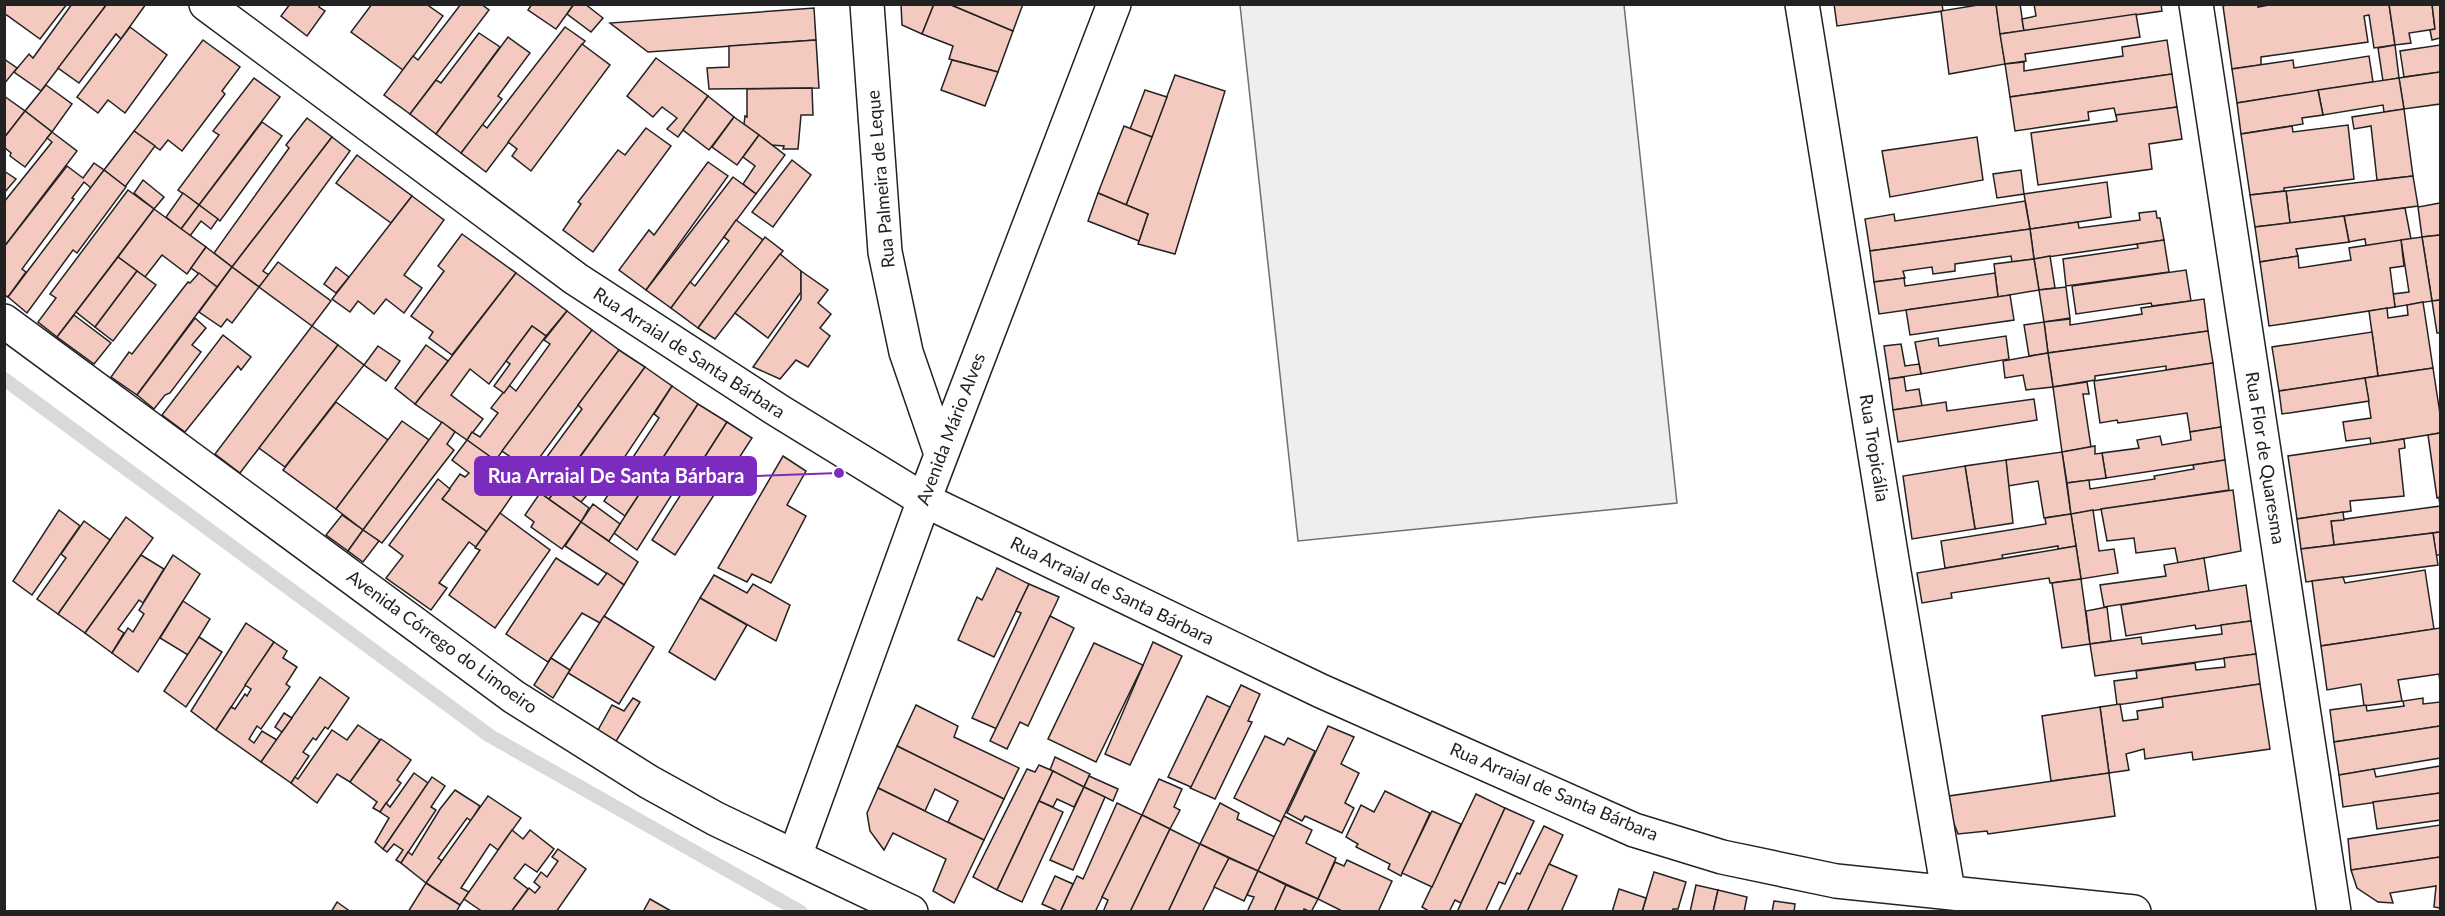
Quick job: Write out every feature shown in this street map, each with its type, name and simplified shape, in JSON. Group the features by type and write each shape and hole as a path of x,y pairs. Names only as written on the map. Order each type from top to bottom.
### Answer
{"street":[{"name":"Rua Arraial de Santa Bárbara","path":"206,4 576,279 779,411 924,500 1321,691 1635,830 1722,857 1836,881 2134,912"},
{"name":"Rua Palmeira de Leque","path":"867,4 885,252 906,352 941,454"},
{"name":"Avenida Mário Alves","path":"795,856 941,454 1114,4"},
{"name":"Rua Tropicália","path":"1802,4 1948,891"},
{"name":"Rua Flor de Quaresma","path":"2196,4 2334,912"},
{"name":"Avenida Córrego do Limoeiro","path":"4,321 514,697 648,782 716,819 912,912"}],"shaded area":[{"path":"1240,5 1624,5 1677,503 1298,541"}],"building":[{"path":"4,4 67,4 40,39 4,13"},
{"path":"72,4 107,4 41,91 14,72 29,54 33,58"},
{"path":"107,4 146,4 121,39 116,34 79,83 58,68"},
{"path":"290,4 321,4 319,7 325,11 307,36 281,16"},
{"path":"372,4 430,4 429,6 443,16 403,70 351,32"},
{"path":"461,4 481,4 489,10 410,114 384,95 413,56 418,60"},
{"path":"532,4 574,4 556,29 528,10"},
{"path":"574,4 585,4 603,18 591,32 567,14"},
{"path":"901,4 934,4 922,34 902,25"},
{"path":"934,4 949,4 1013,31 998,72 949,59 953,46 922,34"},
{"path":"949,4 1023,4 1013,31"},
{"path":"1834,4 1942,4 1943,11 1837,26"},
{"path":"1996,4 2005,64 1949,74 1941,11"},
{"path":"1996,4 2020,4 2024,31 2000,34"},
{"path":"2034,4 2161,4 2162,11 2024,31 2022,19 2036,16"},
{"path":"2258,4 2258,7 2274,4 2389,4 2395,45 2374,48 2369,15 2364,16 2368,42 2261,57 2261,65 2232,69 2223,6"},
{"path":"2389,4 2432,4 2435,29 2409,33 2411,43 2395,45"},
{"path":"2432,4 2440,4 2440,38 2432,40 2430,30 2435,29"},
{"path":"814,8 816,40 648,52 610,23"},
{"path":"2136,14 2140,37 2025,54 2026,61 2005,64 2000,34"},
{"path":"130,27 167,55 125,113 108,100 98,113 77,97"},
{"path":"565,27 585,41 486,172 461,153 482,124 487,128"},
{"path":"479,33 500,47 436,134 410,114 436,80 441,83"},
{"path":"508,37 530,53 498,96 502,99 461,153 436,134"},
{"path":"203,40 240,67 222,91 225,94 182,151 168,140 160,150 134,131"},
{"path":"816,40 819,88 709,89 707,68 729,67 729,46"},
{"path":"2167,40 2172,74 2010,97 2005,64 2024,62 2024,71 2123,56 2122,47"},
{"path":"582,44 610,65 531,171 512,156 517,149 508,142"},
{"path":"2395,45 2399,78 2383,81 2378,48"},
{"path":"2440,45 2440,72 2404,77 2400,51"},
{"path":"2369,56 2373,82 2237,103 2232,69 2293,60 2294,68"},
{"path":"656,58 708,96 678,137 667,129 677,118 662,107 653,117 627,96"},
{"path":"4,59 17,68 4,84"},
{"path":"952,60 998,72 985,106 941,90"},
{"path":"2440,72 2440,104 2404,109 2399,78"},
{"path":"2172,74 2177,107 2116,116 2114,108 2088,112 2089,120 2015,131 2010,97"},
{"path":"1175,75 1225,91 1175,254 1138,244 1148,214 1126,205"},
{"path":"254,78 280,97 199,205 178,190 219,135 213,131"},
{"path":"2399,78 2404,109 2384,112 2383,105 2323,115 2318,90"},
{"path":"46,85 72,104 52,132 25,111"},
{"path":"812,88 813,115 801,115 798,149 783,149 784,146 771,145 744,124 745,116 747,117 747,89"},
{"path":"1145,90 1167,97 1152,137 1130,129"},
{"path":"2318,90 2323,115 2302,118 2303,124 2241,134 2237,103"},
{"path":"4,96 25,111 4,138"},
{"path":"708,96 734,117 709,150 683,130"},
{"path":"2177,107 2182,139 2149,144 2152,169 2038,185 2031,133 2117,121 2116,115"},
{"path":"2404,109 2413,176 2377,180 2371,126 2354,129 2352,117"},
{"path":"25,111 52,132 25,167 10,156 11,153 4,147 4,138"},
{"path":"734,117 759,135 737,165 712,147"},
{"path":"307,118 332,137 232,267 214,253 289,148 286,145"},
{"path":"262,122 282,136 220,221 199,205"},
{"path":"2348,125 2354,179 2250,195 2241,134 2292,126 2293,132"},
{"path":"1124,126 1152,137 1126,205 1098,193"},
{"path":"646,128 671,146 593,252 563,230 581,204 578,202 618,150 625,155"},
{"path":"134,131 155,146 125,187 104,170"},
{"path":"52,132 77,151 4,247 4,202 52,142 47,138"},
{"path":"759,135 785,155 756,194 743,184 755,166 743,157"},
{"path":"332,137 350,151 263,271 269,275 259,287 232,267"},
{"path":"1977,137 1983,180 1890,197 1882,151"},
{"path":"357,155 412,196 391,223 336,183"},
{"path":"792,160 811,175 773,227 752,212"},
{"path":"708,162 728,176 646,290 619,270 649,230 654,235"},
{"path":"94,163 104,170 91,188 84,182 22,269 26,272 8,297 4,295 4,247 67,166 83,178"},
{"path":"104,170 126,187 77,253 73,250 27,313 8,297"},
{"path":"2021,170 2024,194 1997,198 1993,174"},
{"path":"4,171 16,179 4,193"},
{"path":"2413,176 2418,206 2290,223 2286,191"},
{"path":"733,177 756,194 671,308 646,290"},
{"path":"143,180 164,197 154,209 134,193"},
{"path":"2107,182 2111,217 2030,229 2024,194"},
{"path":"128,190 154,209 57,337 38,322 56,298 50,294"},
{"path":"2286,191 2290,223 2255,227 2250,195"},
{"path":"183,193 199,205 181,229 166,217"},
{"path":"1098,193 1148,214 1139,241 1088,221"},
{"path":"412,196 444,220 404,275 422,288 404,313 386,299 374,314 358,301 350,312 332,299"},
{"path":"2025,201 2030,229 1870,251 1865,219 1894,214 1895,221"},
{"path":"2440,203 2440,235 2422,237 2418,207"},
{"path":"199,205 218,219 211,229 201,221 190,236 181,229"},
{"path":"2405,208 2411,239 2366,246 2365,239 2349,242 2344,216"},
{"path":"154,209 206,247 187,274 162,255 145,277 118,257"},
{"path":"2156,211 2157,218 2160,218 2164,240 2034,259 2030,229 2078,222 2079,228 2140,220 2139,213"},
{"path":"2344,216 2349,242 2296,249 2298,256 2260,262 2255,227"},
{"path":"736,220 763,240 698,328 671,308 690,282 695,286 729,241 724,237"},
{"path":"2030,229 2034,259 2012,262 2011,256 1955,264 1955,271 1933,274 1932,267 1903,271 1905,278 1874,282 1870,251"},
{"path":"462,234 516,273 452,355 429,338 433,332 411,316 444,271 438,266"},
{"path":"2440,235 2440,300 2432,301 2422,237"},
{"path":"765,237 783,251 715,339 698,328"},
{"path":"2422,237 2432,301 2395,307 2393,294 2409,292 2401,240"},
{"path":"2164,240 2169,272 2066,286 2063,259 2138,248 2137,244"},
{"path":"2401,240 2404,266 2390,268 2395,307 2269,326 2260,262 2298,256 2299,268 2351,260 2349,248"},
{"path":"206,247 232,267 217,287 191,268"},
{"path":"780,254 801,271 801,292 768,338 735,313"},
{"path":"2050,256 2055,288 2039,290 2034,259"},
{"path":"118,257 137,271 95,327 76,312"},
{"path":"2034,259 2039,290 1998,297 1994,264"},
{"path":"278,262 331,301 312,326 259,287"},
{"path":"232,267 259,287 232,323 227,319 221,327 199,312"},
{"path":"336,267 349,277 336,293 324,284"},
{"path":"2186,270 2191,301 2152,306 2151,303 2076,314 2072,286"},
{"path":"137,271 156,285 113,341 95,327"},
{"path":"801,271 828,290 818,303 831,314 820,328 830,336 808,367 796,360 780,379 753,367 801,299"},
{"path":"199,273 217,287 137,395 111,377 129,352 132,354 188,282 190,283"},
{"path":"516,273 567,311 546,336 532,326 489,384 470,369 451,395 483,419 467,440 415,404"},
{"path":"1995,273 1998,297 1879,314 1874,282 1904,278 1905,286"},
{"path":"2066,287 2070,318 2044,322 2039,290"},
{"path":"2010,295 2014,320 1910,335 1906,310"},
{"path":"2204,299 2208,331 2048,353 2044,322 2070,319 2070,325 2142,314 2141,308"},
{"path":"2440,300 2440,333 2437,333 2432,301"},
{"path":"2423,302 2433,368 2378,376 2369,311 2387,308 2388,318 2408,315 2407,305"},
{"path":"567,311 592,330 495,461 467,440 472,432 480,437 498,413 491,408 509,385 516,391 550,344 544,340"},
{"path":"74,315 111,343 94,364 57,337"},
{"path":"195,318 206,328 192,345 201,352 170,393 165,395 154,409 137,395"},
{"path":"2044,322 2048,353 2029,356 2024,325"},
{"path":"312,326 338,345 240,473 215,454"},
{"path":"532,326 546,336 504,393 494,386 510,364 506,361"},
{"path":"592,330 619,350 523,480 515,475 522,465 502,451"},
{"path":"2208,331 2213,363 2166,370 2166,366 2095,376 2095,380 2053,387 2048,353"},
{"path":"2372,332 2378,376 2279,391 2272,347"},
{"path":"223,335 251,357 241,370 238,366 185,432 162,415"},
{"path":"2006,336 2009,359 1921,374 1915,342 1938,338 1939,346"},
{"path":"1901,344 1905,366 1919,364 1921,374 1889,379 1884,346"},
{"path":"338,345 364,365 285,467 259,448"},
{"path":"426,345 448,361 415,404 395,388"},
{"path":"378,346 400,361 386,381 364,365"},
{"path":"619,350 645,367 549,499 538,491 556,465 546,458 582,409 578,405"},
{"path":"2048,353 2053,387 2026,390 2023,375 2005,378 2003,361"},
{"path":"2213,363 2221,427 2190,432 2187,413 2118,423 2117,420 2100,423 2094,381"},
{"path":"645,367 672,386 606,485 600,480 581,502 559,486"},
{"path":"2433,368 2440,414 2440,433 2371,444 2370,438 2346,441 2343,422 2371,418 2365,378"},
{"path":"1904,377 1906,391 1919,389 1922,406 1893,410 1889,379"},
{"path":"2365,378 2369,401 2282,414 2279,391"},
{"path":"2087,382 2089,394 2083,394 2091,447 2062,452 2053,387"},
{"path":"672,386 698,404 625,516 604,501 659,418 654,414"},
{"path":"2034,399 2037,420 1898,442 1893,410 1946,402 1947,411"},
{"path":"336,402 388,440 336,509 283,470"},
{"path":"698,404 727,422 699,466 693,461 637,550 614,533"},
{"path":"402,421 429,440 363,530 336,509"},
{"path":"442,422 455,432 447,444 454,450 382,543 363,530"},
{"path":"727,422 752,438 715,495 690,480"},
{"path":"2221,427 2225,460 2106,478 2102,453 2139,448 2137,440 2160,436 2162,445 2191,440 2190,432"},
{"path":"2440,433 2440,497 2437,498 2428,435"},
{"path":"2404,439 2405,448 2399,449 2404,496 2350,501 2351,511 2297,519 2288,456"},
{"path":"467,440 523,480 487,532 442,499 460,474 465,477 469,473 452,460"},
{"path":"2095,446 2095,454 2102,453 2106,478 2067,483 2062,452"},
{"path":"2062,452 2071,514 2044,518 2038,481 2008,486 2006,460"},
{"path":"783,456 806,471 787,505 806,516 771,583 752,574 747,582 718,568"},
{"path":"2006,460 2013,523 1975,529 1965,466"},
{"path":"2225,460 2229,490 2071,514 2067,483 2089,480 2090,489 2155,479 2154,476 2194,469 2193,465"},
{"path":"1965,466 1975,529 1912,539 1903,476"},
{"path":"438,479 450,489 442,499 487,532 476,547 469,542 439,583 447,588 431,610 386,578 403,556 389,545"},
{"path":"690,480 714,495 675,555 652,540"},
{"path":"559,486 589,508 581,522 549,499"},
{"path":"2233,490 2241,551 2178,563 2175,548 2136,553 2134,538 2107,541 2101,509"},
{"path":"540,493 581,522 562,549 531,527 534,522 525,515"},
{"path":"593,504 620,524 609,541 581,522"},
{"path":"2440,506 2440,532 2334,545 2331,521"},
{"path":"59,510 80,526 32,595 13,581"},
{"path":"2093,510 2099,551 2114,549 2118,573 2081,579 2071,514"},
{"path":"2343,512 2344,520 2331,521 2334,545 2301,549 2297,519"},
{"path":"500,513 550,550 495,628 449,595 480,550 475,548"},
{"path":"2071,514 2076,546 2058,549 2058,546 2002,555 2003,559 1945,568 1941,541 2046,524 2045,518"},
{"path":"342,515 363,530 348,551 326,535"},
{"path":"126,517 153,538 85,633 58,614"},
{"path":"84,521 110,540 58,614 37,599 66,558 61,554"},
{"path":"581,522 638,562 624,585 565,546"},
{"path":"363,530 379,541 363,562 348,551"},
{"path":"2440,532 2440,555 2436,555 2433,533"},
{"path":"2433,533 2438,565 2306,582 2301,549"},
{"path":"2076,546 2081,579 2050,583 2049,578 1951,593 1952,598 1922,603 1917,573"},
{"path":"141,555 164,569 143,603 139,600 118,629 124,633 112,653 85,633"},
{"path":"173,555 200,574 138,672 112,653 128,628 133,632 144,614 139,610"},
{"path":"556,558 598,585 607,573 624,585 600,623 582,613 548,662 506,634"},
{"path":"2204,558 2209,591 2104,607 2100,585 2166,576 2164,565"},
{"path":"997,568 1029,584 994,657 958,640 977,597 982,600"},
{"path":"2425,570 2434,629 2321,646 2312,581 2343,577 2345,583"},
{"path":"714,575 747,593 753,584 790,605 776,641 700,598"},
{"path":"2081,579 2090,644 2062,648 2052,583"},
{"path":"1029,584 1059,597 997,729 972,718 1021,613 1016,611"},
{"path":"2246,585 2251,621 2196,629 2195,625 2126,636 2121,605"},
{"path":"700,598 747,625 715,680 669,652"},
{"path":"183,601 210,619 188,655 160,638"},
{"path":"2107,607 2111,641 2090,644 2086,611"},
{"path":"604,616 654,647 619,704 568,673"},
{"path":"1050,616 1074,628 1028,726 1020,722 1007,749 990,741"},
{"path":"2251,621 2256,654 2095,676 2090,644 2141,637 2142,644 2222,634 2221,625"},
{"path":"246,623 274,642 216,730 191,711"},
{"path":"2440,628 2440,683 2439,674 2398,680 2402,701 2364,706 2361,684 2327,690 2321,646"},
{"path":"199,637 222,652 186,707 164,691"},
{"path":"274,642 287,651 283,658 297,667 286,684 290,687 261,729 257,726 249,739 254,743 262,731 277,740 261,762 216,730 231,707 235,709 245,694 247,696 251,689 245,685"},
{"path":"1153,642 1182,656 1130,765 1105,754"},
{"path":"1094,643 1143,665 1096,762 1048,739"},
{"path":"2256,654 2260,684 2117,705 2114,681 2137,678 2136,671 2195,663 2196,670 2225,667 2224,658"},
{"path":"551,658 570,670 553,698 534,685"},
{"path":"320,677 349,698 328,729 325,727 316,740 313,738 303,752 309,756 291,783 261,762"},
{"path":"2260,684 2270,749 2193,760 2192,752 2145,759 2144,749 2126,754 2129,770 2109,773 2100,707 2120,704 2123,721 2138,719 2137,711 2163,707 2162,698"},
{"path":"1241,685 1260,694 1248,721 1252,722 1215,799 1190,788"},
{"path":"1207,696 1230,707 1191,787 1168,777"},
{"path":"633,698 640,702 615,743 598,730 612,705 624,711"},
{"path":"2423,698 2423,704 2440,702 2440,726 2334,742 2330,710 2366,705 2367,711 2404,706 2403,701"},
{"path":"916,705 958,726 954,737 1019,768 1004,799 897,746"},
{"path":"2100,707 2109,773 2051,781 2042,716"},
{"path":"284,713 292,718 282,732 275,727"},
{"path":"358,725 380,740 350,782 337,774 317,803 291,783 295,777 298,779 332,730 347,740"},
{"path":"1328,726 1354,737 1341,764 1359,773 1345,803 1354,808 1342,833 1305,816 1302,821 1287,813"},
{"path":"2440,726 2440,758 2339,775 2334,742"},
{"path":"1265,736 1284,745 1288,738 1315,751 1281,822 1234,798"},
{"path":"381,739 411,760 397,780 401,783 380,812 373,808 377,802 350,782"},
{"path":"897,746 1004,799 984,840 948,822 958,801 935,789 925,811 878,788"},
{"path":"1055,757 1090,774 1084,787 1050,770"},
{"path":"1039,765 1053,771 997,890 973,877 1027,769 1035,772"},
{"path":"2440,766 2440,793 2343,807 2339,775 2374,769 2376,777"},
{"path":"1053,771 1084,787 1074,807 1057,799 1053,807 1039,801"},
{"path":"414,773 428,783 383,849 375,842 389,818 380,812 386,803 390,807"},
{"path":"2109,773 2115,816 1988,834 1987,831 1958,834 1953,821 1949,796"},
{"path":"1089,776 1118,789 1113,801 1084,787"},
{"path":"432,777 445,786 431,807 436,810 401,863 396,860 403,850 394,844 387,852 383,849"},
{"path":"1159,779 1182,789 1174,807 1180,810 1170,829 1142,815"},
{"path":"1084,787 1105,797 1073,870 1050,860"},
{"path":"878,788 984,840 954,903 933,891 946,859 893,833 884,850 870,831 867,813"},
{"path":"455,790 480,806 471,821 467,818 438,858 442,861 426,883 401,863 408,852 412,855 440,809"},
{"path":"1385,791 1430,813 1401,876 1388,869 1390,864 1356,847 1358,844 1346,837 1361,805 1374,812"},
{"path":"2440,793 2440,820 2377,829 2373,802"},
{"path":"1476,794 1505,808 1461,903 1455,900 1449,912 1430,912 1422,907"},
{"path":"488,796 521,818 498,850 490,844 461,888 469,892 460,905 426,883"},
{"path":"1039,801 1063,812 1022,902 997,890"},
{"path":"1117,803 1142,815 1095,912 1060,912 1077,876 1083,879"},
{"path":"1220,803 1239,813 1237,819 1275,837 1258,871 1200,844"},
{"path":"1505,808 1534,821 1505,884 1499,882 1485,912 1457,912"},
{"path":"1432,811 1461,824 1432,887 1402,873"},
{"path":"1142,815 1170,829 1130,912 1103,912 1108,900 1102,897"},
{"path":"1284,816 1312,830 1306,843 1336,858 1318,899 1258,871"},
{"path":"2440,825 2440,857 2351,870 2348,839"},
{"path":"1544,826 1563,835 1527,912 1498,912 1517,873 1520,874"},
{"path":"1170,829 1200,844 1168,912 1130,912"},
{"path":"512,830 523,839 530,830 554,849 537,872 525,864 514,878 528,889 511,912 483,912 464,899"},
{"path":"1200,844 1229,858 1202,912 1168,912"},
{"path":"558,849 586,869 556,912 511,912 529,888 535,893 540,887 534,882 541,872 547,877 558,861 552,857"},
{"path":"2440,857 2440,908 2434,907 2436,886 2390,893 2393,903 2378,902 2357,888 2351,870"},
{"path":"1229,858 1258,871 1244,901 1214,887"},
{"path":"1347,860 1392,881 1378,912 1344,912 1318,899 1335,862 1344,866"},
{"path":"1549,864 1577,876 1561,912 1527,912"},
{"path":"1258,871 1286,885 1274,912 1247,912 1254,897 1247,895"},
{"path":"1654,872 1686,882 1678,909 1673,909 1672,912 1642,912"},
{"path":"1055,876 1073,884 1060,912 1042,904"},
{"path":"426,883 460,905 456,912 408,912"},
{"path":"1286,885 1318,899 1311,912 1304,909 1303,912 1274,912"},
{"path":"1696,885 1718,890 1713,912 1690,912"},
{"path":"1619,889 1646,898 1642,912 1612,912"},
{"path":"1718,890 1747,897 1744,912 1713,912"},
{"path":"650,899 671,911 643,912"},
{"path":"1774,901 1795,904 1794,912 1772,912"},
{"path":"337,902 351,912 331,912"}],"waterway":[{"path":"4,379 490,736 801,912"}],"place":[{"name":"Rua Arraial De Santa Bárbara","path":"839,473"}]}
